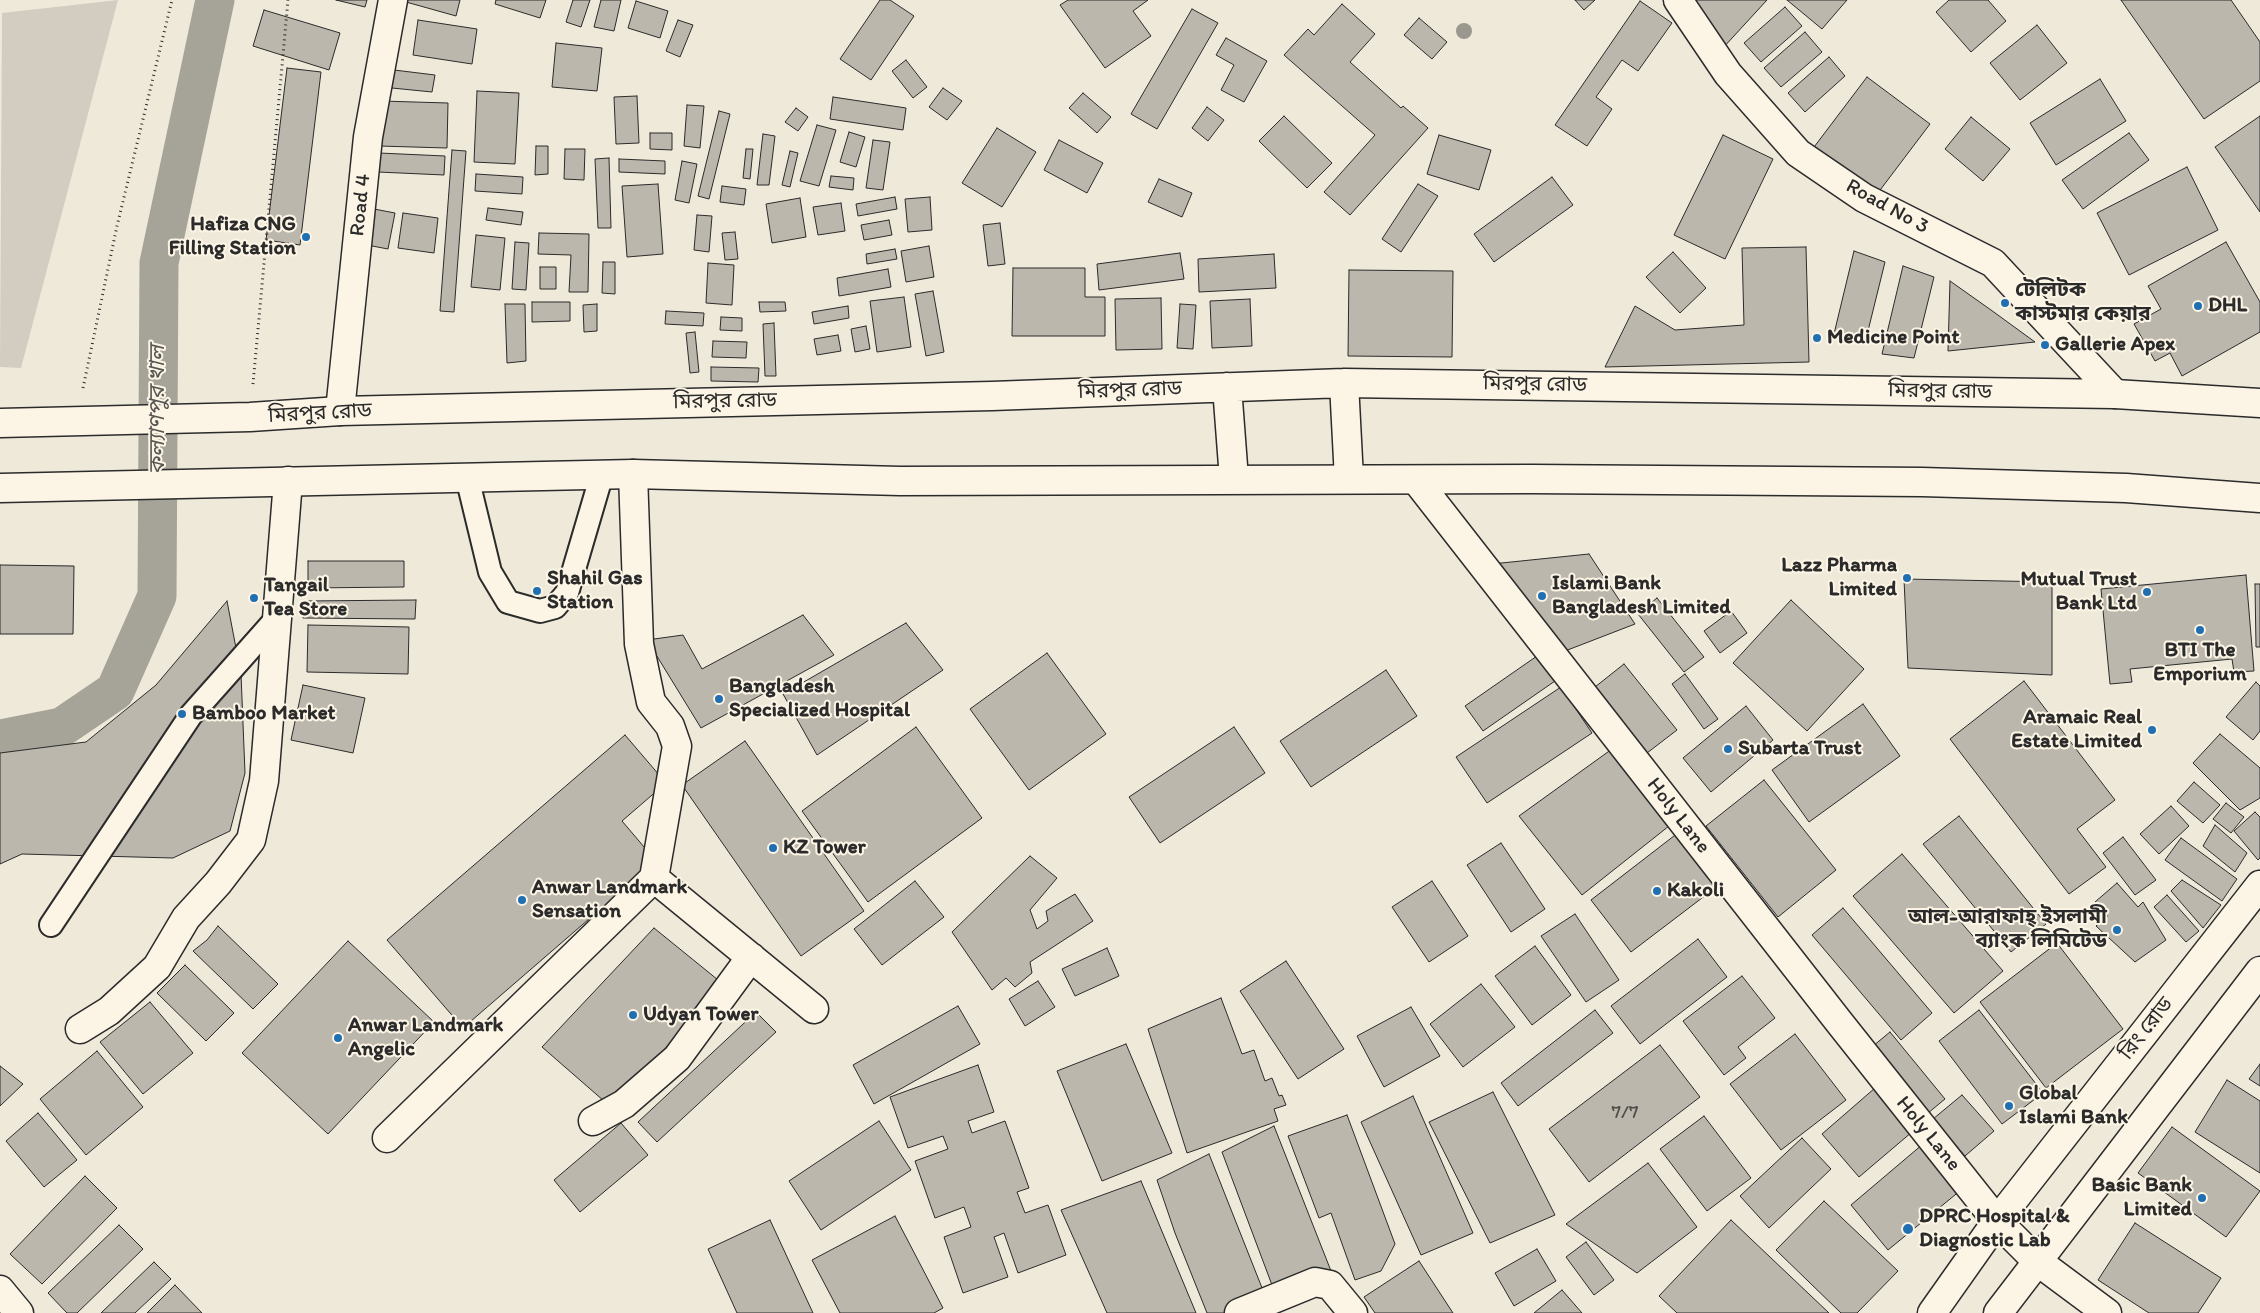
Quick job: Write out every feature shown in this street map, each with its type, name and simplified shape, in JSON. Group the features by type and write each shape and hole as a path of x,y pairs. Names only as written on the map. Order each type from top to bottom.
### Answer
{"main road":[{"name":"Road 4","path":"340,411 368,137 393,0"},
{"name":"Road No 3","path":"1678,0 1728,74 1798,153 1864,198 1993,263 2115,394"},
{"name":"মিরপুর রোড","path":"0,423 76,423 250,418 340,411 992,396 1344,382 2115,394 2260,403"},
{"path":"1344,382 1349,479"},
{"path":"1227,387 1234,479"},
{"path":"387,1138 654,878 677,746 670,726 651,702 639,644 633,474"},
{"path":"0,488 633,474 900,481 1531,479 1922,482 2126,488 2260,498"},
{"name":"Holy Lane","path":"1416,480 1839,1022 1997,1221"},
{"path":"80,1030 109,1011 157,967 186,918 218,883 251,840 264,781 288,481"},
{"path":"654,878 814,1009"},
{"name":"রিং রোড","path":"1932,1313 1997,1221 2260,885"},
{"path":"593,1121 624,1104 678,1058 751,957"},
{"path":"1998,1313 2260,972"},
{"path":"1997,1221 2037,1260 2107,1313"},
{"path":"1239,1313 1315,1282 1330,1284 1353,1313"},
{"path":"0,1290 19,1313"}],"lane":[{"path":"467,477 490,572 508,602 540,611 555,607 567,593 602,474"},
{"path":"51,925 191,715 278,617"}],"path":[{"path":"76,423 117,226 172,0"},
{"path":"250,418 288,0"}],"shaded area":[{"path":"118,0 21,368 0,367 2,13"}],"building":[{"path":"336,0 367,0 365,7"},
{"path":"399,0 460,0 456,16"},
{"path":"496,0 546,0 540,18 495,4"},
{"path":"573,0 590,0 581,27 566,22"},
{"path":"601,0 621,0 614,31 594,27"},
{"path":"880,0 890,0 914,16 871,80 840,59"},
{"path":"1068,0 1148,0 1133,11 1151,36 1105,68 1060,5"},
{"path":"1575,0 1595,0 1584,10"},
{"path":"1693,0 1767,0 1722,49"},
{"path":"1787,0 1847,0 1822,29"},
{"path":"1949,0 1988,0 2006,21 1971,52 1936,12"},
{"path":"2121,0 2231,0 2260,42 2260,81 2204,119"},
{"path":"636,1 668,11 660,38 628,28"},
{"path":"1640,1 1672,23 1638,71 1622,60 1596,97 1612,109 1587,146 1555,125"},
{"path":"1342,4 1375,34 1350,62 1401,108 1403,106 1428,128 1350,215 1324,192 1375,135 1284,55 1308,29 1314,35"},
{"path":"1785,7 1802,26 1761,62 1744,43"},
{"path":"1192,9 1218,23 1157,129 1131,114"},
{"path":"264,10 340,33 329,70 253,46"},
{"path":"1419,18 1447,42 1432,59 1404,35"},
{"path":"418,20 477,29 472,64 413,55"},
{"path":"678,20 693,25 680,57 666,51"},
{"path":"2037,25 2067,63 2020,100 1990,63"},
{"path":"1805,32 1822,52 1781,87 1764,68"},
{"path":"1226,38 1267,61 1244,102 1221,90 1234,65 1216,55"},
{"path":"556,43 602,48 597,91 552,87"},
{"path":"1829,57 1845,76 1805,112 1788,93"},
{"path":"906,60 927,87 913,98 892,71"},
{"path":"287,68 321,72 300,245 266,240"},
{"path":"394,70 435,75 432,92 392,88"},
{"path":"1867,77 1930,124 1868,206 1805,159"},
{"path":"2100,79 2126,121 2056,165 2030,123"},
{"path":"943,88 962,101 947,120 929,107"},
{"path":"477,91 519,93 515,164 474,162"},
{"path":"1083,93 1111,117 1097,133 1069,108"},
{"path":"637,96 639,143 616,144 614,97"},
{"path":"833,97 906,108 903,130 830,119"},
{"path":"381,101 448,103 447,148 379,146"},
{"path":"687,105 704,106 700,148 684,146"},
{"path":"1207,107 1224,120 1208,141 1192,128"},
{"path":"796,108 808,117 798,131 785,122"},
{"path":"719,111 730,114 709,199 698,196"},
{"path":"1284,116 1332,163 1307,188 1259,141"},
{"path":"2260,116 2260,212 2215,147"},
{"path":"1971,117 2010,149 1983,181 1945,149"},
{"path":"817,125 836,130 819,186 800,181"},
{"path":"997,128 1036,152 1002,207 962,183"},
{"path":"849,132 865,137 856,167 840,162"},
{"path":"650,133 672,133 672,150 650,149"},
{"path":"2129,133 2149,160 2083,209 2062,180"},
{"path":"763,134 775,136 769,185 757,185"},
{"path":"1439,135 1491,150 1479,190 1427,174"},
{"path":"1723,135 1773,159 1725,259 1674,235"},
{"path":"873,140 890,142 883,190 866,188"},
{"path":"1059,140 1103,163 1087,193 1044,170"},
{"path":"536,146 548,146 548,174 535,175"},
{"path":"565,149 585,149 584,180 564,179"},
{"path":"746,149 753,149 750,179 743,178"},
{"path":"452,150 466,151 454,312 440,311"},
{"path":"790,151 798,153 790,187 782,185"},
{"path":"379,153 445,156 444,175 378,172"},
{"path":"609,158 611,228 598,228 595,159"},
{"path":"619,159 665,161 665,174 619,172"},
{"path":"682,161 697,164 689,203 675,200"},
{"path":"2187,167 2218,230 2129,275 2097,213"},
{"path":"476,174 523,177 522,194 475,191"},
{"path":"831,176 854,178 853,190 829,187"},
{"path":"1552,177 1573,205 1494,262 1474,234"},
{"path":"1159,179 1192,193 1182,217 1148,202"},
{"path":"658,184 663,254 627,257 622,186"},
{"path":"1418,184 1438,196 1401,252 1382,239"},
{"path":"722,186 746,189 744,205 720,202"},
{"path":"895,197 897,209 858,216 856,204"},
{"path":"930,197 932,230 908,232 905,199"},
{"path":"800,198 806,237 772,243 766,204"},
{"path":"841,203 845,231 818,235 813,207"},
{"path":"488,208 523,212 521,225 486,220"},
{"path":"374,209 395,213 388,249 367,245"},
{"path":"403,213 438,218 434,253 398,248"},
{"path":"697,215 712,216 709,252 694,250"},
{"path":"889,220 892,235 864,240 861,225"},
{"path":"1000,223 1005,264 988,266 983,225"},
{"path":"735,232 738,259 725,260 722,233"},
{"path":"539,233 589,234 588,292 569,292 571,255 538,254"},
{"path":"476,235 505,238 500,290 471,287"},
{"path":"515,242 529,243 526,290 512,289"},
{"path":"2226,242 2260,302 2260,332 2182,376 2170,353 2155,361 2134,324 2161,309 2148,286"},
{"path":"929,246 934,277 906,282 901,251"},
{"path":"1806,247 1809,362 1605,367 1635,306 1675,330 1744,325 1742,248"},
{"path":"895,249 897,259 867,264 866,254"},
{"path":"1854,251 1885,262 1865,343 1833,338"},
{"path":"1673,252 1706,288 1680,313 1646,277"},
{"path":"1180,253 1184,279 1099,290 1097,264"},
{"path":"1274,254 1276,288 1199,292 1198,259"},
{"path":"603,262 615,262 615,294 602,293"},
{"path":"708,263 734,265 732,305 706,303"},
{"path":"1903,266 1934,277 1914,358 1882,354"},
{"path":"540,267 556,267 556,289 540,289"},
{"path":"1013,268 1085,268 1085,297 1105,297 1105,336 1012,336"},
{"path":"888,269 891,287 839,296 837,278"},
{"path":"1349,270 1453,271 1452,357 1348,356"},
{"path":"1950,281 1991,310 2035,342 1948,351"},
{"path":"933,291 944,352 926,356 915,294"},
{"path":"904,297 911,347 877,352 870,301"},
{"path":"1161,298 1162,349 1116,350 1115,299"},
{"path":"1250,299 1252,346 1212,348 1210,301"},
{"path":"532,302 570,302 570,321 532,322"},
{"path":"759,302 785,302 786,311 760,312"},
{"path":"505,304 525,304 526,361 507,363"},
{"path":"597,304 597,331 584,332 583,305"},
{"path":"1180,304 1196,305 1193,349 1177,348"},
{"path":"848,306 849,318 814,324 812,312"},
{"path":"666,311 704,313 703,326 665,324"},
{"path":"721,317 742,318 742,331 720,330"},
{"path":"774,323 776,376 765,376 763,324"},
{"path":"866,326 870,349 855,352 851,329"},
{"path":"695,332 699,372 690,373 686,333"},
{"path":"838,335 841,351 817,355 814,339"},
{"path":"713,341 747,342 746,358 712,357"},
{"path":"711,367 759,368 758,382 711,381"},
{"path":"1589,554 1635,624 1552,656 1482,565"},
{"path":"308,561 404,561 404,587 308,588"},
{"path":"0,565 74,566 73,634 0,634"},
{"path":"2246,575 2254,671 2234,672 2232,659 2130,669 2132,682 2110,684 2101,589"},
{"path":"1904,579 2052,582 2052,675 1908,668"},
{"path":"2255,584 2260,584 2260,647 2256,647"},
{"path":"1657,598 1704,657 1684,672 1638,614"},
{"path":"416,600 415,619 303,618 303,601"},
{"path":"1791,600 1864,669 1807,731 1733,663"},
{"name":"Bamboo Market","path":"227,601 241,674 245,773 230,831 173,858 22,854 0,864 0,753 86,742 156,685"},
{"path":"1731,611 1747,633 1720,653 1704,631"},
{"name":"Bangladesh Specialized Hospital","path":"803,615 834,655 701,728 647,640 683,635 702,669"},
{"path":"906,623 943,670 817,755 783,694"},
{"path":"308,625 409,627 408,674 307,672"},
{"path":"1047,653 1106,734 1029,790 970,709"},
{"path":"1537,656 1555,681 1483,731 1465,706"},
{"path":"1624,664 1677,730 1647,753 1595,687"},
{"path":"1386,670 1417,716 1311,787 1280,741"},
{"path":"1685,674 1718,719 1704,729 1672,684"},
{"path":"2024,681 2115,800 2077,829 2106,867 2069,894 1950,739"},
{"path":"2256,682 2260,686 2260,731 2253,740 2226,717"},
{"path":"303,685 365,698 353,753 291,740"},
{"path":"1561,687 1592,733 1487,803 1456,757"},
{"path":"1863,704 1900,756 1809,822 1772,770"},
{"name":"Subarta Trust","path":"1746,706 1773,740 1711,792 1683,758"},
{"path":"916,727 982,818 868,902 802,811"},
{"path":"1234,727 1265,773 1160,843 1129,797"},
{"path":"2220,734 2260,768 2260,798 2240,810 2193,763"},
{"name":"Anwar Landmark Sensation","path":"625,735 666,783 622,821 656,861 463,1028 387,940"},
{"name":"KZ Tower","path":"745,741 864,911 801,956 682,785"},
{"path":"1612,749 1669,826 1582,895 1519,816"},
{"path":"1764,780 1836,870 1778,917 1706,826"},
{"path":"2194,782 2220,805 2203,823 2177,801"},
{"path":"2226,803 2244,817 2231,833 2213,819"},
{"path":"2171,806 2189,826 2159,854 2140,834"},
{"path":"2255,812 2260,817 2260,858 2258,860 2234,831"},
{"path":"1959,816 2046,924 2011,952 1923,844"},
{"path":"2215,825 2247,853 2235,872 2203,846"},
{"name":"Kakoli","path":"1683,829 1723,882 1631,952 1591,900"},
{"path":"2123,837 2156,880 2135,895 2103,853"},
{"path":"2181,838 2237,879 2222,901 2165,860"},
{"path":"1501,843 1545,909 1511,932 1467,865"},
{"path":"1902,854 2003,971 1954,1013 1853,896"},
{"path":"1030,856 1057,878 1030,910 1037,929 1048,921 1046,911 1075,894 1093,921 1030,962 1032,973 1015,987 1006,978 992,990 952,932"},
{"path":"2182,880 2221,905 2203,928 2171,891"},
{"path":"915,881 944,917 882,965 854,929"},
{"path":"1432,881 1468,936 1429,962 1392,907"},
{"path":"2117,883 2138,907 2143,902 2166,940 2135,962 2096,926 2108,916 2095,902"},
{"path":"2167,895 2199,931 2186,942 2154,907"},
{"path":"1843,908 1932,1013 1901,1040 1812,935"},
{"path":"1575,914 1619,980 1586,1002 1541,936"},
{"path":"218,926 278,984 253,1009 193,951 207,940"},
{"name":"Udyan Tower","path":"654,928 723,984 612,1108 542,1047"},
{"path":"1698,939 1727,977 1640,1044 1611,1006"},
{"name":"Anwar Landmark Angelic","path":"348,941 434,1022 328,1134 242,1053"},
{"path":"2057,943 2123,1029 2046,1088 1980,1002"},
{"path":"1535,946 1571,995 1532,1025 1495,976"},
{"path":"1107,948 1119,976 1075,996 1062,969"},
{"path":"1286,961 1344,1049 1298,1079 1240,991"},
{"path":"185,965 234,1013 206,1041 157,993"},
{"path":"1742,976 1775,1018 1738,1047 1746,1058 1724,1075 1683,1021"},
{"path":"1038,981 1055,1007 1025,1026 1009,999"},
{"path":"1481,984 1515,1027 1463,1067 1430,1024"},
{"path":"1221,998 1242,1054 1254,1050 1265,1081 1272,1078 1279,1096 1282,1095 1286,1105 1274,1109 1278,1121 1187,1153 1148,1029"},
{"path":"150,1002 193,1053 143,1094 100,1042"},
{"path":"958,1006 980,1044 874,1104 853,1065"},
{"path":"1411,1007 1440,1056 1384,1087 1357,1036"},
{"path":"1595,1010 1613,1033 1518,1106 1501,1083"},
{"path":"1979,1010 2043,1093 2002,1124 1939,1041"},
{"path":"756,1012 776,1032 657,1142 638,1122"},
{"path":"1890,1032 1945,1099 1922,1118 1867,1051"},
{"path":"1795,1034 1846,1100 1781,1150 1730,1084"},
{"path":"1126,1044 1172,1153 1102,1181 1057,1071"},
{"path":"1660,1045 1700,1097 1589,1182 1549,1129"},
{"path":"97,1051 143,1107 86,1155 40,1099"},
{"path":"2260,1064 2260,1086 2249,1079"},
{"path":"978,1065 994,1112 968,1121 972,1133 1005,1121 1029,1188 1017,1192 1025,1213 1048,1205 1066,1255 1018,1273 1004,1233 994,1237 1008,1277 963,1293 944,1237 971,1227 964,1207 935,1218 915,1161 948,1149 943,1136 908,1148 890,1097"},
{"path":"0,1066 23,1084 0,1106"},
{"path":"2227,1080 2260,1101 2260,1173 2195,1132"},
{"path":"1875,1088 1912,1132 1859,1177 1822,1134"},
{"path":"1493,1092 1555,1215 1490,1243 1429,1122"},
{"path":"1962,1095 1994,1131 1965,1156 1933,1119"},
{"path":"1413,1096 1473,1233 1421,1255 1361,1122"},
{"path":"38,1113 77,1160 44,1187 6,1141"},
{"path":"1347,1115 1395,1244 1381,1271 1355,1280 1331,1213 1319,1218 1288,1136"},
{"path":"1704,1116 1751,1178 1707,1211 1660,1149"},
{"path":"879,1121 911,1170 821,1230 789,1181"},
{"path":"621,1123 648,1155 580,1212 554,1180"},
{"path":"1274,1126 1331,1271 1275,1293 1222,1152"},
{"path":"2172,1127 2260,1191 2226,1237 2138,1173"},
{"path":"1802,1138 1831,1169 1769,1228 1740,1196"},
{"path":"1923,1144 1961,1190 1888,1250 1851,1205"},
{"path":"1209,1154 1266,1298 1229,1313 1207,1313 1175,1233 1157,1180"},
{"path":"1648,1163 1697,1227 1637,1273 1566,1224"},
{"path":"85,1176 117,1208 42,1284 10,1254"},
{"path":"1141,1181 1196,1313 1107,1313 1061,1210"},
{"path":"1824,1201 1898,1271 1857,1313 1841,1313 1776,1250"},
{"path":"895,1216 943,1308 934,1313 840,1313 812,1260"},
{"path":"770,1220 813,1313 737,1313 708,1249"},
{"path":"1731,1220 1829,1313 1677,1313 1659,1296"},
{"path":"2135,1223 2221,1278 2198,1313 2149,1313 2098,1280"},
{"path":"119,1225 143,1249 77,1313 67,1313 48,1293"},
{"path":"1586,1242 1614,1280 1594,1295 1566,1257"},
{"path":"1537,1249 1556,1281 1514,1306 1495,1273"},
{"path":"1419,1261 1453,1313 1375,1313 1364,1297"},
{"path":"154,1262 171,1279 135,1313 101,1313"},
{"path":"175,1285 202,1313 147,1313"},
{"path":"1562,1290 1582,1313 1534,1313"}],"waterway":[{"name":"কল্যাণপুর খাল","path":"0,739 62,727 115,691 157,596 159,263 215,0"}],"place":[{"name":"Hafiza CNG Filling Station","path":"306,237"},
{"name":"টেলিটক কাস্টমার কেয়ার","path":"2005,303"},
{"name":"DHL","path":"2198,306"},
{"name":"Medicine Point","path":"1817,338"},
{"name":"Gallerie Apex","path":"2045,345"},
{"name":"Lazz Pharma Limited","path":"1907,578"},
{"name":"Shahil Gas Station","path":"537,591"},
{"name":"Mutual Trust Bank Ltd","path":"2147,592"},
{"name":"Islami Bank Bangladesh Limited","path":"1542,596"},
{"name":"Tangail Tea Store","path":"254,598"},
{"name":"BTI The Emporium","path":"2200,630"},
{"name":"Bangladesh Specialized Hospital","path":"719,699"},
{"name":"Bamboo Market","path":"182,714"},
{"name":"Aramaic Real Estate Limited","path":"2152,730"},
{"name":"Subarta Trust","path":"1728,749"},
{"name":"KZ Tower","path":"773,848"},
{"name":"Kakoli","path":"1657,891"},
{"name":"Anwar Landmark Sensation","path":"522,900"},
{"name":"আল-আরাফাহ্ ইসলামী ব্যাংক লিমিটেড","path":"2117,930"},
{"name":"Udyan Tower","path":"633,1015"},
{"name":"Anwar Landmark Angelic","path":"338,1038"},
{"name":"Global Islami Bank","path":"2009,1106"},
{"name":"Basic Bank Limited","path":"2202,1198"},
{"name":"DPRC Hospital & Diagnostic Lab","path":"1908,1229"}]}
